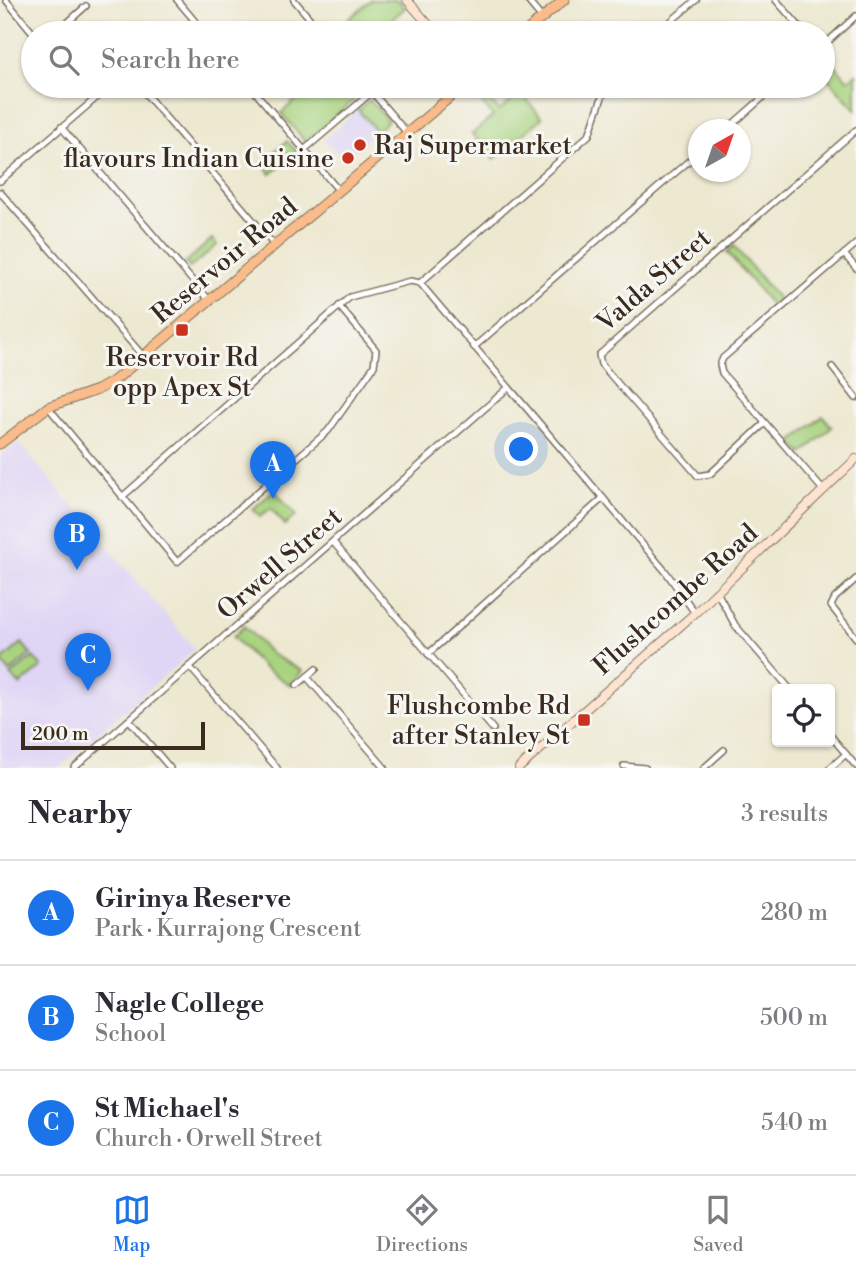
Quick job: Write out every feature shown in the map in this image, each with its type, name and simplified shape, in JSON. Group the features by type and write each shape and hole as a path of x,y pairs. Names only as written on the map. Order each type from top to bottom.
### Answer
{"main road":[{"path":"538,21 564,0"},
{"name":"Reservoir Road","path":"0,444 48,407 108,384 449,98"}],"street":[{"path":"6,0 23,21"},
{"path":"177,0 195,21"},
{"path":"294,0 312,21"},
{"path":"407,0 425,21"},
{"path":"527,0 542,18"},
{"path":"671,21 696,0"},
{"path":"776,0 794,21"},
{"path":"69,21 86,6"},
{"path":"835,35 856,16"},
{"path":"0,181 96,98"},
{"path":"149,98 274,245"},
{"path":"260,98 339,191"},
{"path":"304,150 365,98"},
{"path":"377,98 407,133"},
{"path":"420,283 590,134 602,98"},
{"path":"738,119 762,98"},
{"path":"61,127 209,300"},
{"name":"Valda Street","path":"765,423 710,474 698,476 601,364 599,355 856,130"},
{"path":"474,347 688,162"},
{"path":"0,192 143,356"},
{"path":"823,490 722,373 720,363 856,244"},
{"path":"844,254 856,268"},
{"path":"122,497 355,294 410,281 420,283 668,575 695,613"},
{"path":"48,407 177,562 328,431 377,358 374,348 339,306"},
{"path":"832,367 856,398"},
{"name":"Orwell Street","path":"74,768 509,388"},
{"name":"Flushcombe Road","path":"519,768 707,602 856,459"},
{"path":"428,654 603,498"},
{"path":"332,542 493,729"},
{"path":"856,579 832,602 833,611 856,638"},
{"path":"717,592 723,606 786,684"},
{"path":"707,602 717,602 723,606"},
{"path":"189,666 277,768"},
{"path":"297,685 316,669"},
{"path":"307,677 385,768"},
{"path":"129,720 170,768"},
{"path":"835,741 856,766"},
{"path":"704,768 724,750"},
{"path":"830,768 846,754"},
{"path":"624,766 645,768"}],"shaded area":[{"path":"358,110 374,129 374,133 341,158 324,139"},
{"path":"18,442 195,649 59,768 0,768 0,457"}],"green space":[{"path":"371,0 398,0 405,8 390,21 346,21"},
{"path":"835,65 848,80 856,74 856,110 835,86"},
{"path":"298,98 356,98 306,142 281,113"},
{"path":"478,98 488,98 499,111 515,98 525,98 542,118 494,159 472,134 493,116"},
{"path":"370,100 388,121 374,133 374,128 358,110"},
{"path":"287,141 297,152 271,174 262,163"},
{"path":"212,239 217,245 190,268 185,263"},
{"path":"734,246 779,300 772,306 727,252"},
{"path":"823,416 832,427 802,454 792,442"},
{"path":"274,490 296,515 285,525 271,508 260,516 253,509"},
{"path":"244,626 271,654 302,671 290,685 264,668 233,637"},
{"path":"22,643 31,654 10,672 1,661"},
{"path":"33,657 42,667 20,685 11,675"}],"place":[{"name":"Raj Supermarket","path":"360,145"},
{"name":"flavours Indian Cuisine","path":"348,158"},
{"name":"Reservoir Rd opp Apex St","path":"182,330"},
{"name":"Girinya Reserve","path":"273,499"},
{"name":"Nagle College","path":"77,570"},
{"name":"St Michael's","path":"88,691"},
{"name":"Flushcombe Rd after Stanley St","path":"584,720"}]}
